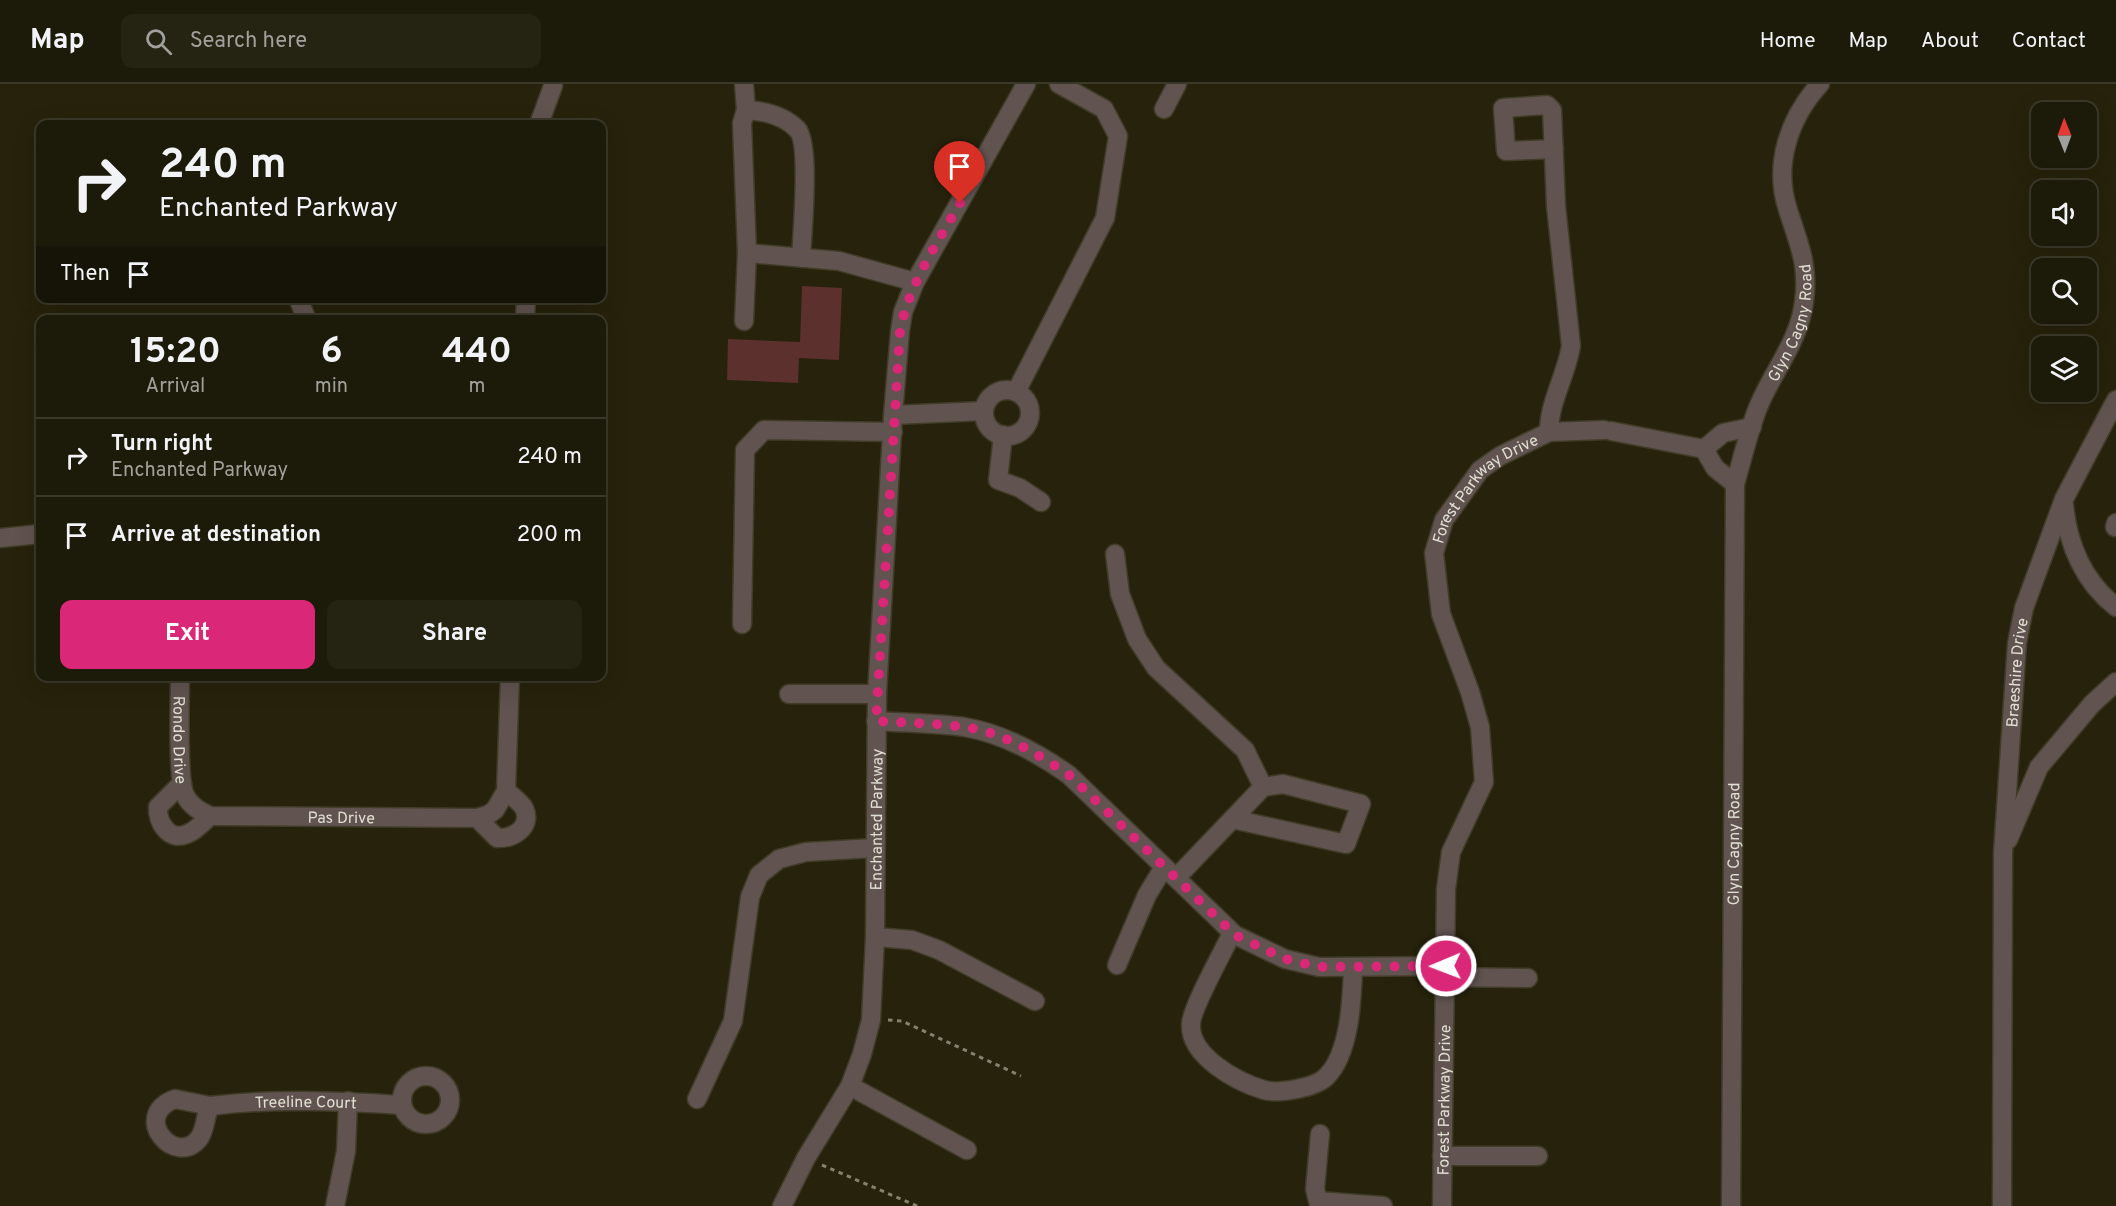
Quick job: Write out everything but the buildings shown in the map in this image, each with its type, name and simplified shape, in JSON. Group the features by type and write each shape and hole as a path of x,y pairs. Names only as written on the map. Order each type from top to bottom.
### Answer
{"street":[{"path":"744,84 746,110 742,123 747,253 744,321"},
{"name":"Enchanted Parkway","path":"783,1206 806,1158 850,1086 862,1054 870,1020 875,937 877,694 893,424 903,312 915,282 1026,84"},
{"path":"1016,392 1105,218 1118,136 1104,109 1059,84"},
{"path":"1164,109 1177,84"},
{"name":"Glyn Cagny Road","path":"1731,1206 1735,484 1761,400 1798,330 1804,305 1807,274 1802,245 1787,208 1781,171 1786,141 1797,115 1820,84"},
{"path":"541,120 557,85"},
{"path":"746,110 768,111 798,130 805,148 801,258"},
{"path":"1549,432 1549,417 1568,364 1571,346 1556,206 1554,149"},
{"path":"747,253 839,261 915,282"},
{"path":"998,392 1016,392 1028,403 1030,417 1023,430 1017,434 1003,435 990,428 984,411 987,401 998,392"},
{"name":"Braeshire Drive","path":"2002,1206 2002,853 2017,643 2024,608 2064,499 2114,407"},
{"path":"742,624 745,450 764,430 893,424 984,411"},
{"path":"1735,484 1715,468 1704,449 1723,433 1752,427"},
{"name":"Forest Parkway Drive","path":"1442,1206 1446,889 1451,852 1484,782 1479,727 1470,692 1441,614 1434,553 1444,520 1480,470 1513,449 1549,432 1607,431 1704,449"},
{"path":"1003,435 998,480 1020,488 1041,502"},
{"path":"2064,499 2066,527 2076,556 2094,586 2116,608"},
{"path":"0,537 36,534"},
{"path":"1115,554 1120,594 1137,639 1156,668 1245,750 1263,787"},
{"name":"Rondo Drive","path":"180,681 182,783 190,803 210,816"},
{"path":"477,818 497,838 515,836 521,830 526,816 523,807 506,791 510,681"},
{"name":"Braeshire Drive","path":"2002,853 2039,767 2092,704 2116,682"},
{"path":"789,694 877,694"},
{"path":"876,721 965,727 998,736 1045,758 1069,775 1232,933 1285,959 1319,967 1528,978"},
{"path":"182,783 158,807 158,815 166,830 180,836 188,834 210,816"},
{"path":"1117,965 1147,895 1232,819 1263,787 1283,784 1361,804 1346,844 1232,819"},
{"name":"Pas Drive","path":"210,816 477,818 495,810 506,791"},
{"path":"697,1098 733,1021 750,897 759,875 779,859 806,852 874,848"},
{"path":"1232,933 1190,1023 1192,1040 1216,1068 1265,1090 1281,1092 1325,1078 1346,1038 1353,968"},
{"path":"875,937 912,940 939,950 1035,1001"},
{"path":"850,1086 967,1150"},
{"name":"Treeline Court","path":"210,1106 252,1100 348,1101 402,1105"},
{"path":"335,1206 346,1151 348,1101"},
{"path":"1320,1134 1315,1189 1318,1202 1383,1206"},
{"path":"1442,1156 1538,1156"}],"path":[{"path":"870,1020 902,1021 1021,1076"},
{"path":"806,1158 917,1206"}],"route":[{"path":"960,203 915,282 903,312 894,415 876,721 965,727 998,736 1045,758 1069,775 1235,935 1285,959 1319,967 1446,966"}]}
